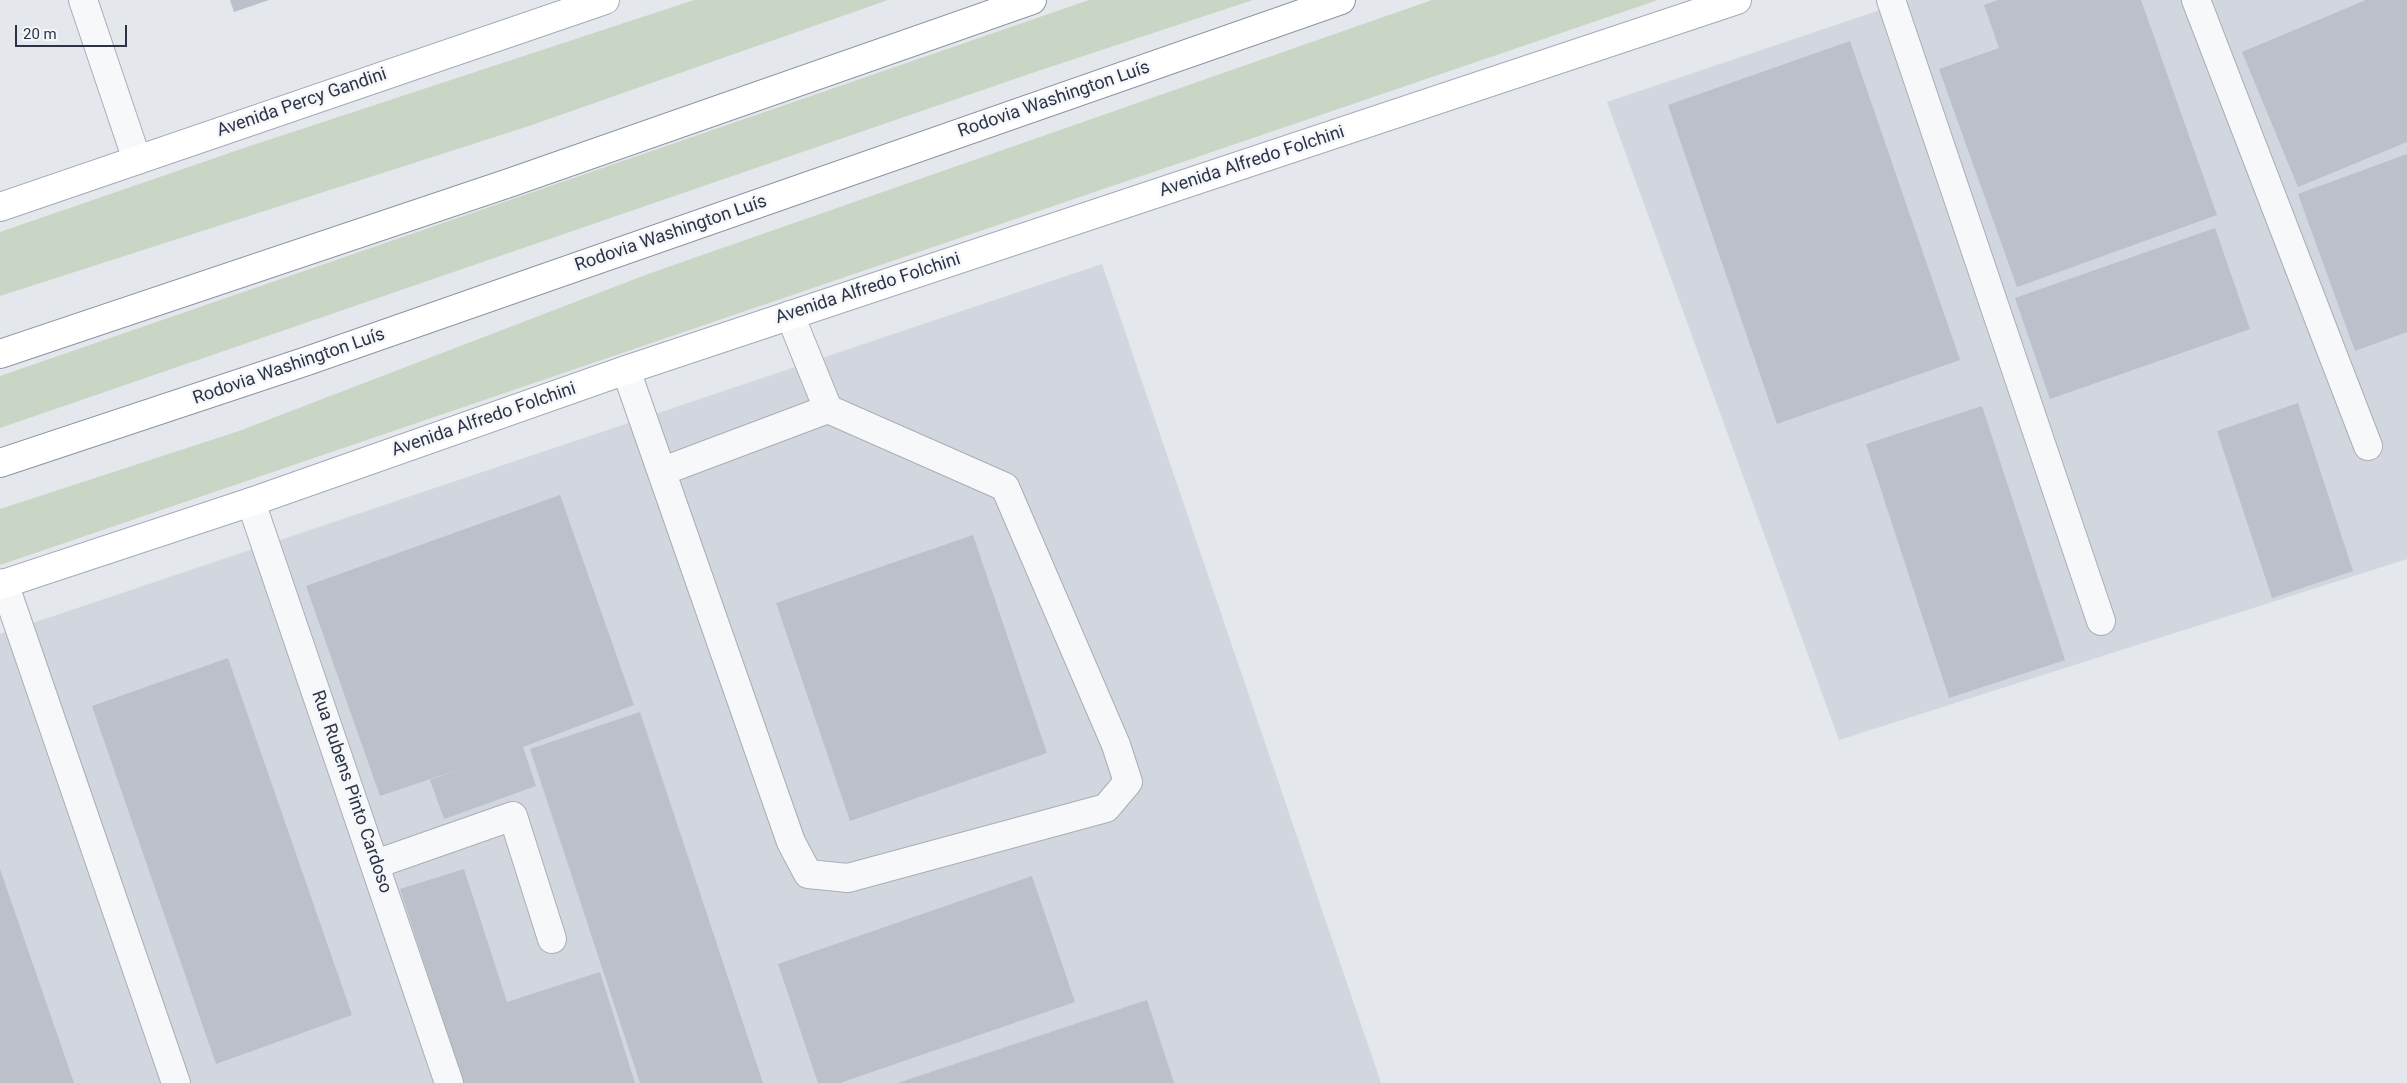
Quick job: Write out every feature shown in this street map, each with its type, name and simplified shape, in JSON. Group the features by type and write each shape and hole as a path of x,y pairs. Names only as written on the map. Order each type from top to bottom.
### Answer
{"main road":[{"name":"Avenida Percy Gandini","path":"0,207 605,0"},
{"path":"0,354 500,187 1032,0"},
{"name":"Rodovia Washington Luís","path":"0,463 307,361 1341,0"},
{"name":"Avenida Alfredo Folchini","path":"2,584 251,502 626,370 1738,0"}],"street":[{"path":"83,0 136,160"},
{"path":"1891,0 2101,621"},
{"path":"2196,0 2368,446"},
{"path":"626,370 663,471 791,842 808,874 848,878 1106,808 1128,782 1116,745 1005,487 828,409 790,315"},
{"path":"663,471 828,409"},
{"name":"Rua Rubens Pinto Cardoso","path":"251,502 450,1083"},
{"path":"2,584 176,1083"},
{"path":"376,864 513,816 552,939"}],"shaded area":[{"path":"1910,0 2407,0 2407,559 1839,740 1607,102"},
{"path":"1102,264 1381,1083 0,1083 0,634"}],"green space":[{"path":"694,0 888,0 529,126 0,296 0,232 244,148"},
{"path":"1089,0 1253,0 1032,73 0,428 0,376"},
{"path":"1432,0 1658,0 0,565 0,509 239,431 648,274"}],"building":[{"path":"230,0 269,0 234,12"},
{"path":"1998,0 2141,0 2217,215 2017,287 1939,69 1999,48 1984,5"},
{"path":"2366,0 2407,0 2407,142 2298,187 2242,52"},
{"path":"1850,41 1960,360 1777,424 1668,105"},
{"path":"2407,154 2407,332 2355,351 2298,194"},
{"path":"2215,228 2250,329 2050,399 2015,298"},
{"path":"2298,403 2353,571 2272,598 2217,431"},
{"path":"1982,406 2065,660 1949,698 1866,444"},
{"path":"560,495 634,705 523,747 536,786 444,819 430,780 460,769 380,796 306,586"},
{"path":"973,535 1047,753 850,821 776,603"},
{"path":"228,658 352,1015 216,1064 92,706"},
{"path":"640,712 763,1083 640,1083 530,749"},
{"path":"0,869 74,1083 0,1083"},
{"path":"464,869 507,1002 600,972 635,1083 463,1083 400,889"},
{"path":"1032,876 1075,1002 840,1083 818,1083 778,964"},
{"path":"1147,1000 1174,1083 898,1083"}]}
